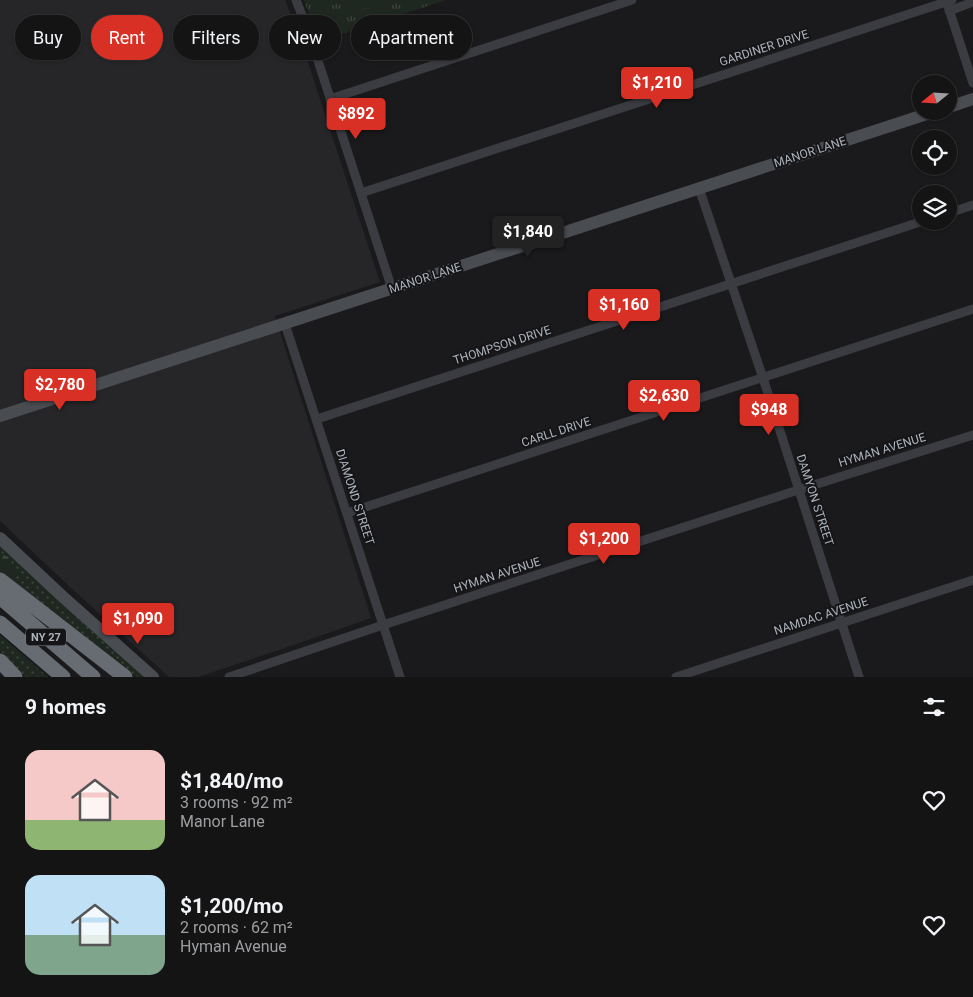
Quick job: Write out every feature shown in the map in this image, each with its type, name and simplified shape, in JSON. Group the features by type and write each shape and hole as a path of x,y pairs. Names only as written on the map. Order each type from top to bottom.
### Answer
{"highway":[{"path":"0,580 125,677"},
{"name":"NY 27","path":"0,597 92,677"},
{"name":"NY 27","path":"0,623 63,677"},
{"path":"0,661 15,677"}],"street":[{"path":"296,0 309,33 392,289"},
{"path":"330,99 632,0"},
{"name":"GARDINER DRIVE","path":"361,194 948,3 973,2"},
{"path":"948,3 973,83"},
{"path":"958,104 973,99"},
{"name":"MANOR LANE","path":"0,416 912,119"},
{"name":"DAMYON STREET","path":"699,188 763,378 859,677"},
{"path":"957,210 973,205"},
{"name":"THOMPSON DRIVE","path":"317,419 912,225"},
{"name":"CARLL DRIVE","path":"347,513 973,309"},
{"name":"DIAMOND STREET","path":"285,324 400,677"},
{"name":"HYMAN AVENUE","path":"229,677 798,490 973,435"},
{"path":"0,538 153,677"},
{"name":"NAMDAC AVENUE","path":"676,677 973,580"}],"shaded area":[{"path":"0,0 285,0 291,15 269,15 269,60 307,60 380,282 275,316 371,618 198,677 169,677 0,521"}],"green space":[{"path":"304,0 446,0 400,15 351,15 351,31 341,34 341,15 309,15"},
{"path":"335,0 406,0 385,6 357,8"},
{"path":"0,543 149,677 136,677 0,574"},
{"path":"0,551 15,567 16,579 12,580 0,571"},
{"path":"0,635 48,677 24,677 0,651"}]}
